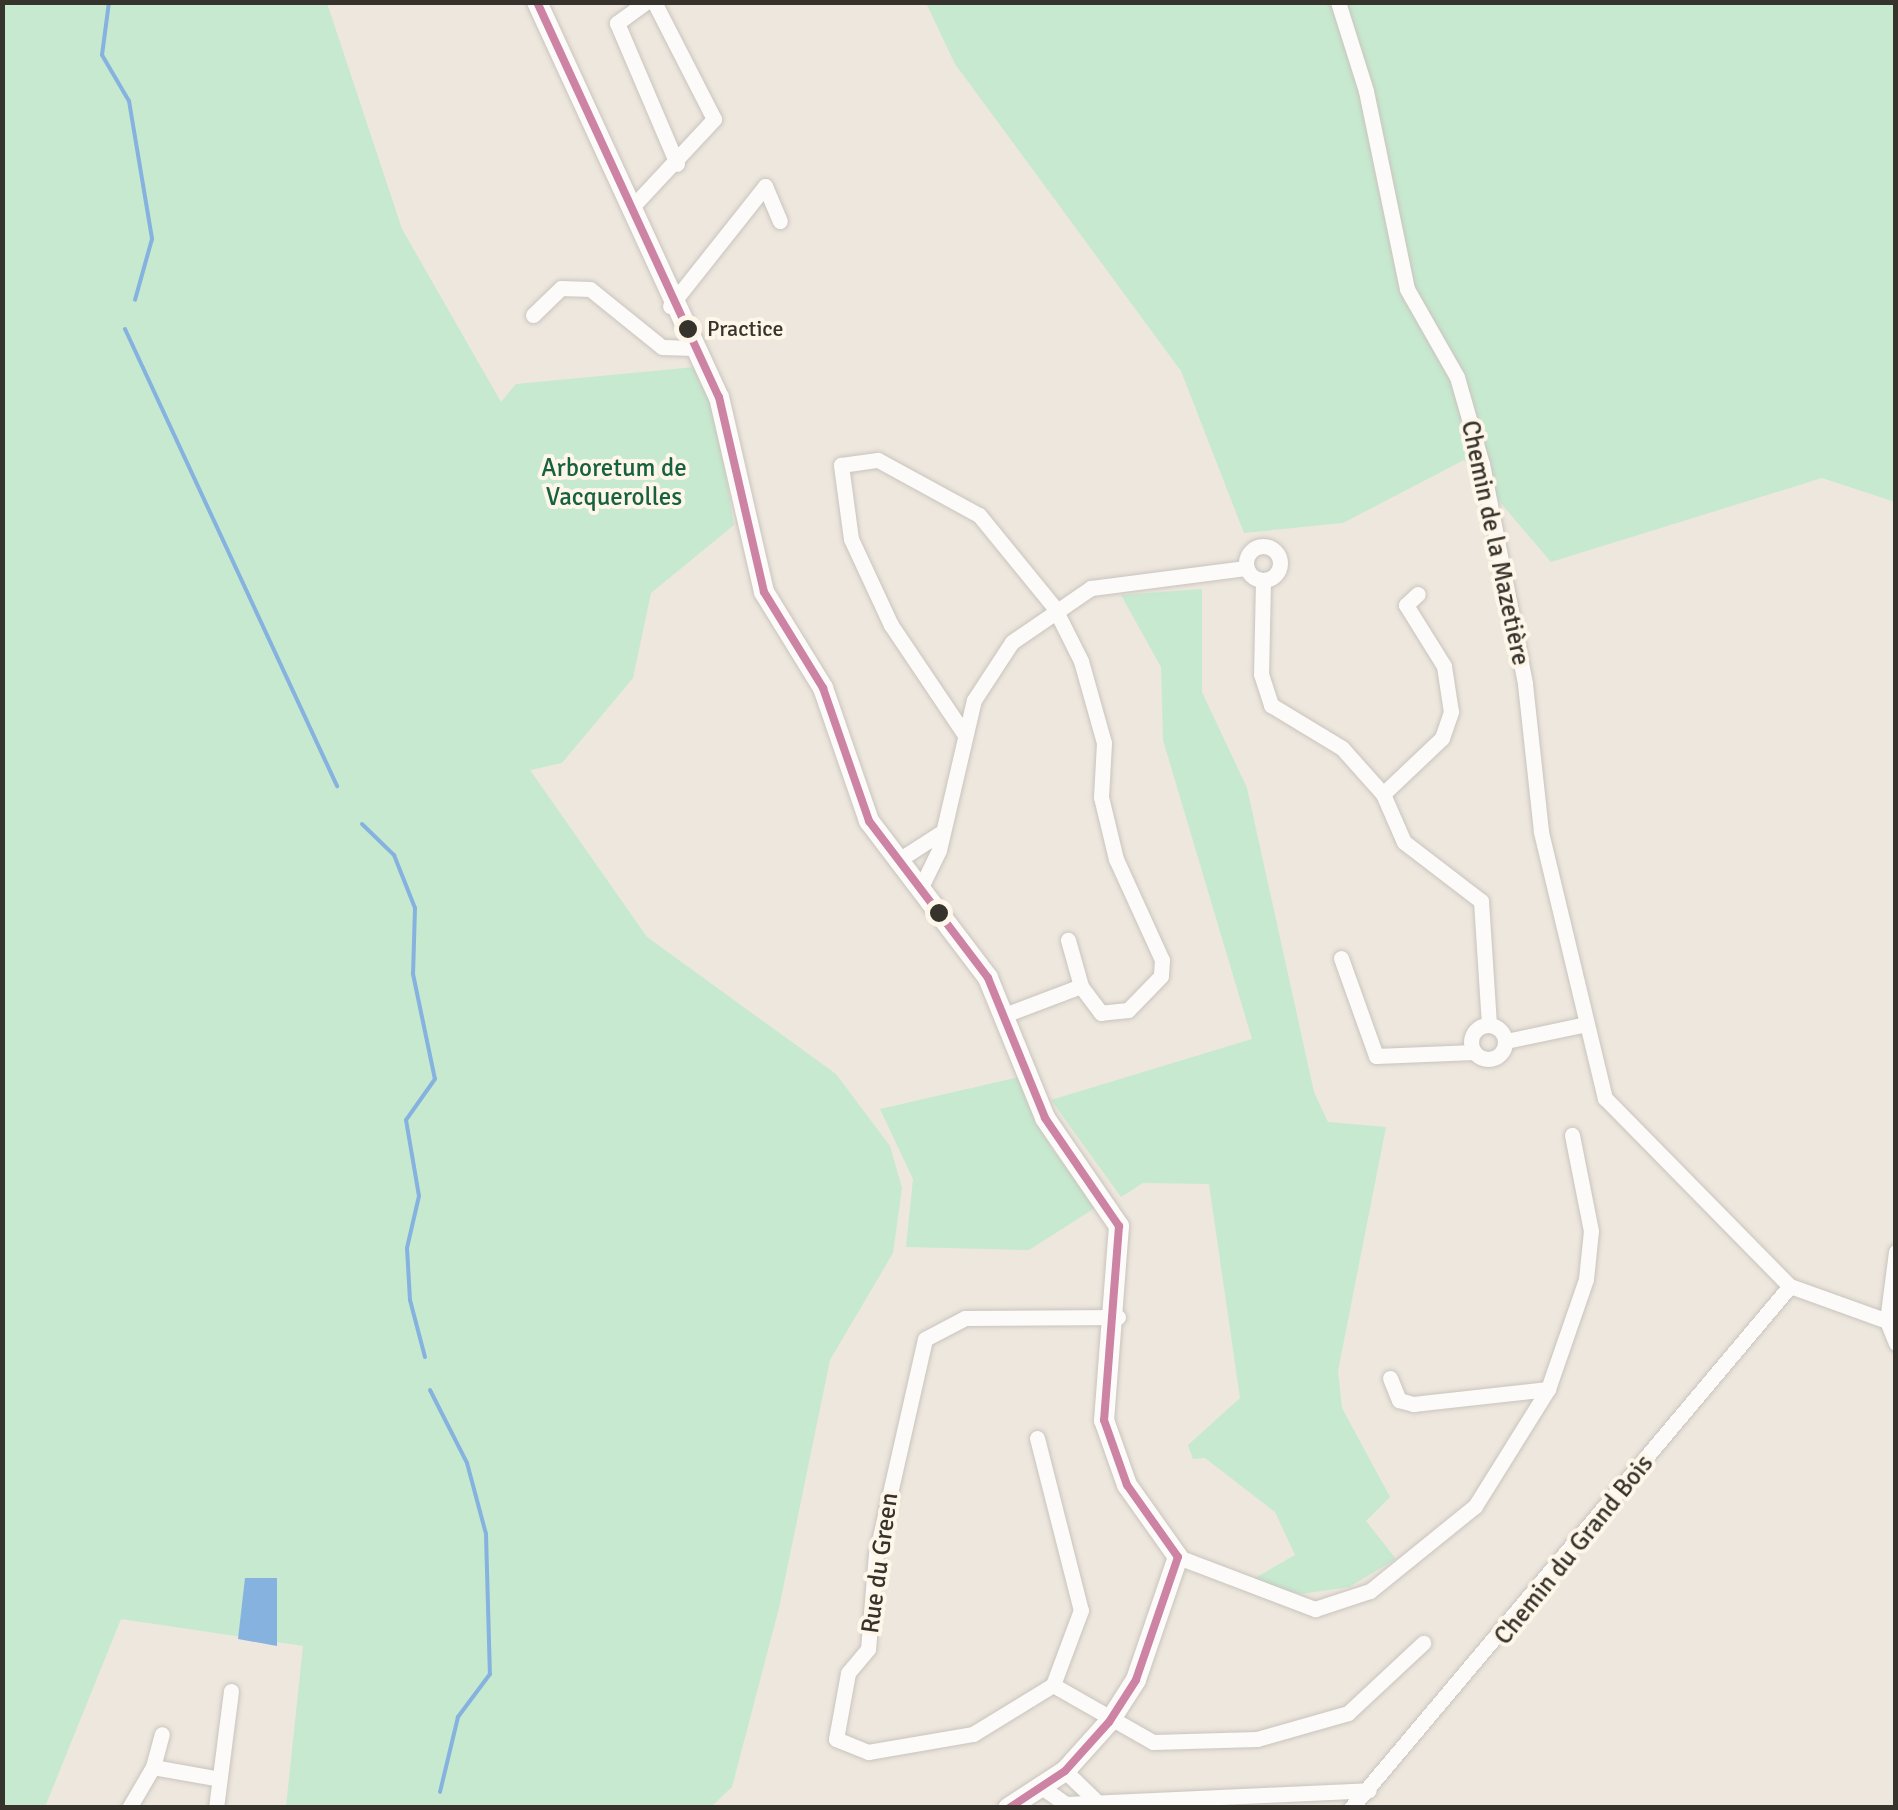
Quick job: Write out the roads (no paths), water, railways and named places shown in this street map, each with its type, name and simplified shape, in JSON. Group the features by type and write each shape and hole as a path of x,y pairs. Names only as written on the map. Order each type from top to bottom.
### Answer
{"street":[{"path":"537,2 633,206 670,306 724,409 764,592 823,688 858,800 1007,1014 1054,1135 1119,1226 1118,1318 1104,1375 1106,1430 1127,1485 1178,1556 1298,1608 1370,1592 1490,1489 1548,1389 1586,1279 1591,1230 1572,1135"},
{"path":"633,206 677,164 714,119 650,2 617,23 677,164"},
{"name":"Chemin de la Mazetière","path":"1338,2 1366,91 1407,289 1457,377 1482,464 1582,1025 1606,1098 1790,1286"},
{"path":"670,306 765,186 780,221"},
{"path":"533,315 561,288 590,289 662,347 694,348"},
{"path":"965,735 891,626 851,539 841,465 878,460 979,516 1054,607 1082,661 1104,743 1101,798 1116,859 1162,960 1161,976 1128,1010 1101,1013 1081,986 1068,940"},
{"path":"1246,568 1254,548 1274,551 1280,566 1263,580 1260,674 1272,706 1342,748 1383,794 1404,842 1480,901 1490,1024 1506,1040"},
{"path":"920,889 944,829 965,735 988,675 1054,607 1129,577 1246,568 1263,580"},
{"path":"1383,794 1442,738 1451,712 1444,666 1406,605 1418,594"},
{"path":"897,861 919,854 944,829"},
{"path":"919,854 931,867"},
{"path":"1341,958 1376,1056 1474,1052 1494,1058 1506,1040 1582,1025"},
{"path":"1007,1014 1081,986"},
{"path":"1474,1052 1475,1031 1490,1024"},
{"path":"1896,1252 1886,1322 1896,1342"},
{"path":"1790,1286 1886,1322"},
{"name":"Chemin du Grand Bois","path":"1352,1808 1790,1286"},
{"name":"Rue du Green","path":"1052,1685 974,1734 868,1752 836,1739 848,1672 868,1650 876,1554 925,1339 964,1318 1118,1318"},
{"path":"1390,1378 1398,1400 1413,1404 1548,1389"},
{"path":"1037,1438 1081,1610 1052,1685 1109,1722 1168,1742 1291,1732 1348,1713 1423,1643"},
{"path":"1008,1808 1065,1770 1109,1722 1136,1680 1178,1556"},
{"path":"216,1808 214,1778 230,1691"},
{"path":"129,1808 152,1767 162,1734"},
{"path":"152,1767 214,1778"},
{"path":"1065,1770 1095,1800"},
{"path":"1043,1788 1066,1804 1369,1790"}],"water":[{"path":"245,1578 277,1578 277,1646 238,1639"}],"waterway":[{"path":"109,2 102,55 129,101 152,239 135,300"},
{"path":"125,329 337,786"},
{"path":"362,824 394,855 415,908 413,974 435,1079 406,1120 419,1196 407,1248 410,1300 425,1357"},
{"path":"430,1390 467,1463 486,1534 490,1674 458,1717 440,1792"}],"place":[{"name":"Practice","path":"688,329"}],"park label":[{"name":"Arboretum de Vacquerolles","path":"614,484"}]}
